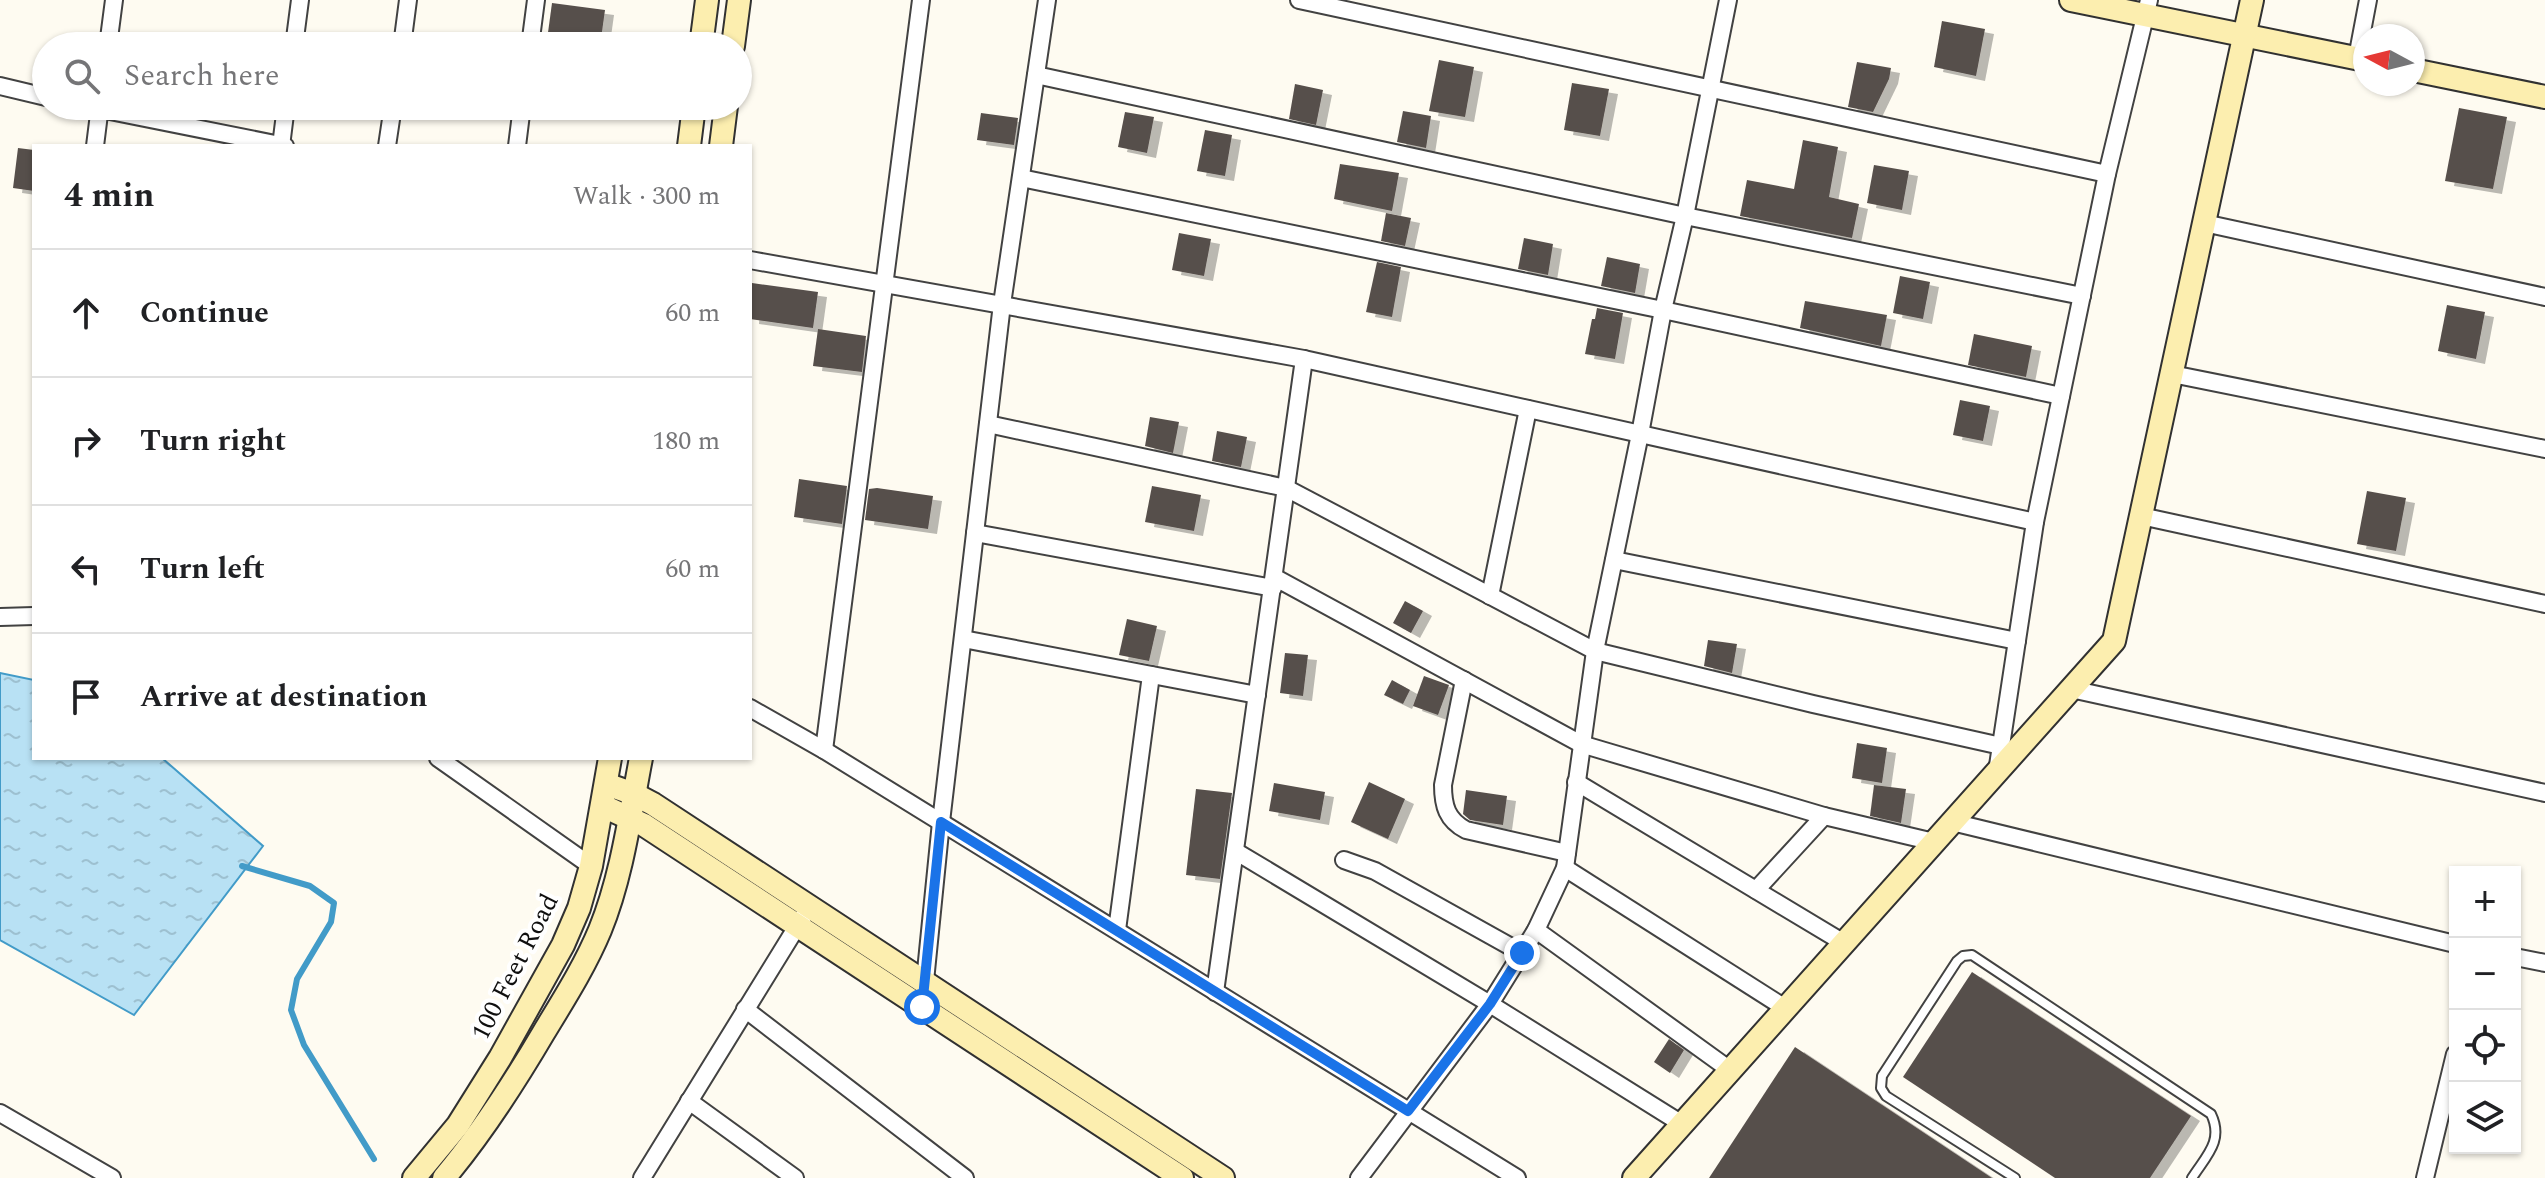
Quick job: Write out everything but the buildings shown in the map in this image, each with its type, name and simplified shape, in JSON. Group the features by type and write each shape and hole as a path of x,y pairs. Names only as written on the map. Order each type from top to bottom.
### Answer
{"street":[{"path":"110,32 114,0"},
{"path":"296,32 300,0"},
{"path":"404,32 408,0"},
{"path":"532,32 536,0"},
{"path":"703,32 707,0"},
{"path":"735,32 739,0"},
{"path":"824,750 921,0"},
{"path":"922,1007 1002,304 1047,0"},
{"path":"1299,0 2107,174"},
{"path":"1359,1178 1490,1004 1536,930 1566,861 1595,651 1728,0"},
{"path":"2071,0 2147,8 2245,36 2353,57"},
{"path":"1634,1178 2114,641 2252,0"},
{"path":"2365,24 2368,0"},
{"path":"1997,772 2035,522 2107,174 2147,8"},
{"path":"2425,72 2545,97"},
{"path":"1036,75 1685,216 2082,296"},
{"path":"0,86 32,94"},
{"path":"95,120 95,144"},
{"path":"157,120 272,144"},
{"path":"282,144 285,120"},
{"path":"387,144 391,120"},
{"path":"517,144 520,120"},
{"path":"689,144 692,120"},
{"path":"721,144 724,120"},
{"path":"1021,178 1663,310 2061,396"},
{"path":"2204,223 2545,297"},
{"path":"752,260 1304,359 2035,522"},
{"path":"1215,992 1304,359"},
{"path":"2172,374 2545,449"},
{"path":"1490,596 1528,409"},
{"path":"988,424 1286,488 1595,651 1798,701 2001,746"},
{"path":"2141,516 2545,604"},
{"path":"975,533 1274,583 1581,744 1824,816 1934,842"},
{"path":"1614,560 2017,641"},
{"path":"0,617 32,616"},
{"path":"963,639 1257,695"},
{"path":"1117,930 1151,675"},
{"path":"1464,680 1443,785 1443,803 1449,817 1466,830 1566,861 1785,1008"},
{"path":"2071,689 2545,793"},
{"path":"752,709 824,750 1517,1178"},
{"path":"441,760 591,866"},
{"name":"100 Feet Road","path":"414,1178 458,1125 500,1058 563,945 579,908 591,866 610,760"},
{"name":"100 Feet Road","path":"444,1178 517,1077 571,987 600,930 617,878 641,760"},
{"path":"1576,782 1844,943"},
{"path":"605,795 634,794 803,916 922,1007 1172,1168 1223,1178"},
{"path":"605,795 629,817 925,983 1172,1168"},
{"path":"1756,890 1824,816"},
{"path":"1952,822 2449,943"},
{"path":"1235,851 1682,1124"},
{"path":"1344,860 1375,871 1522,953"},
{"path":"642,1178 803,916"},
{"path":"1536,930 1730,1070"},
{"path":"2521,958 2545,963"},
{"path":"745,1009 965,1178"},
{"path":"2425,1178 2449,1079"},
{"path":"689,1101 795,1178"},
{"path":"0,1113 112,1178"}],"lane":[{"path":"2015,1178 1886,1096 1881,1088 1882,1076 1963,956 1972,955 2211,1114 2217,1127 2216,1139 2192,1178"}],"water":[{"path":"0,673 32,680 32,760 164,760 263,846 134,1015 0,940"}],"waterway":[{"path":"242,866 310,886 334,903 331,922 297,979 291,1010 304,1045 374,1159"}],"route":[{"path":"922,1007 941,822 1408,1111 1490,1004 1522,953"}]}
